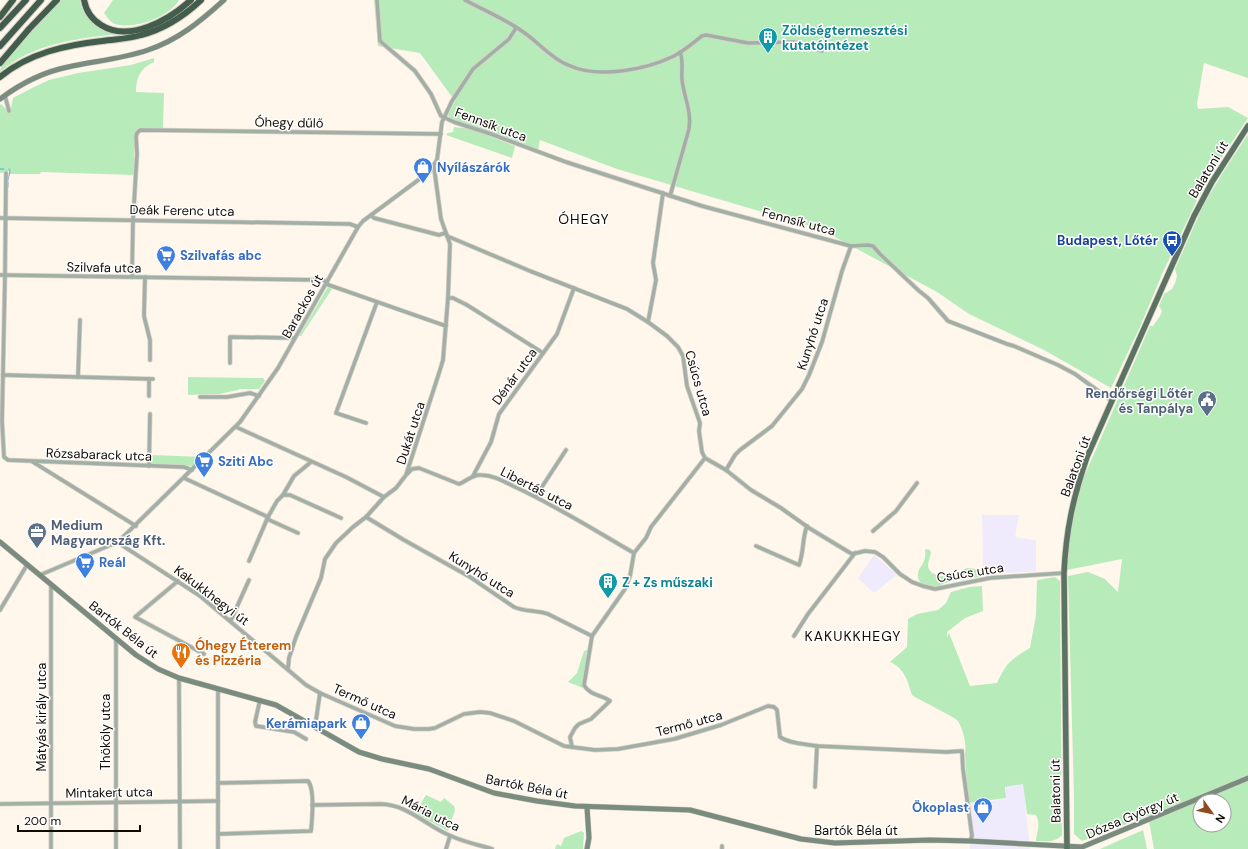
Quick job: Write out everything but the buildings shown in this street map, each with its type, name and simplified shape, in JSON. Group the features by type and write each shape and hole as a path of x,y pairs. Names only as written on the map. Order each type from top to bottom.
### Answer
{"highway":[{"path":"0,17 13,0"},
{"path":"0,28 26,0"},
{"path":"0,46 41,0"},
{"path":"0,63 29,29 57,0"},
{"path":"84,0 87,11 96,22 108,29 123,32 144,28 158,22 191,0"},
{"path":"2,76 25,62 54,49 140,36 156,31 180,17 201,0"}],"main road":[{"name":"Balatoni út","path":"1067,848 1064,573 1065,544 1077,487 1112,401 1199,205 1221,165 1248,126"}],"street":[{"path":"9,111 2,98 31,80 58,70 121,58 149,50 163,44 195,25 224,0"},
{"path":"377,0 380,41 418,75 433,98 440,114 444,117"},
{"path":"465,0 526,34 562,62 590,72 605,73 627,70 656,63 680,52 702,36 706,35 748,42 794,42 822,51"},
{"path":"434,167 438,160 444,117 470,73 476,66 509,39 516,28"},
{"path":"670,196 689,125 690,115 682,80 683,62 680,52"},
{"name":"Fennsík utca","path":"444,117 454,122 566,162 702,206 851,246 868,244 873,246 928,298 948,321 1014,346 1058,365 1075,374 1112,401"},
{"name":"Óhegy dűlő","path":"133,220 136,137 138,132 143,130 441,134"},
{"name":"Barackos út","path":"40,576 118,541 136,526 236,427 278,368 358,227 371,215 434,167"},
{"name":"Dukát utca","path":"288,669 289,658 296,637 321,578 325,558 336,543 366,517 384,497 396,488 406,475 443,360 448,298 450,244 446,234 438,196 434,167"},
{"path":"2,454 6,173"},
{"path":"648,322 656,280 653,263 663,193"},
{"name":"Csúcs utca","path":"371,215 374,218 439,235 446,234 627,309 648,322 672,341 678,347 683,356 687,386 700,422 699,431 702,452 705,458 726,470 751,490 852,554 865,551 875,552 883,557 900,574 912,582 935,589 990,578 1064,573"},
{"name":"Deák Ferenc utca","path":"0,218 350,224 358,227"},
{"path":"132,277 133,220"},
{"name":"Kunyhó utca","path":"726,470 735,455 772,426 802,389 822,342 842,271 851,246"},
{"name":"Szilvafa utca","path":"0,275 315,280 446,326"},
{"path":"145,278 144,316 150,340 150,360"},
{"name":"Dénár utca","path":"473,476 492,442 499,414 557,334 574,288"},
{"path":"448,298 453,298 468,305 543,353"},
{"path":"366,423 336,413 377,302"},
{"path":"78,377 80,320"},
{"path":"230,363 230,337 296,338"},
{"path":"4,375 153,379"},
{"path":"148,396 149,379"},
{"path":"200,397 227,397 250,393 259,396"},
{"path":"149,466 150,414"},
{"path":"236,427 346,477 384,497"},
{"path":"536,496 566,450"},
{"name":"Rózsabarack utca","path":"2,454 5,459 184,467 192,470"},
{"path":"572,748 570,737 575,728 579,724 591,719 610,701 587,690 584,685 592,636 625,589 630,576 634,553 646,538 651,527 705,458"},
{"path":"32,461 136,526"},
{"path":"249,561 267,518 277,501 283,495 294,476 311,462"},
{"name":"Libertás utca","path":"406,475 412,469 419,468 459,484 467,481 473,476 480,474 491,476 536,496 634,553"},
{"path":"184,478 298,533"},
{"path":"872,531 896,511 917,482"},
{"path":"283,495 290,495 341,518"},
{"name":"Kunyhó utca","path":"366,517 470,577 514,607 548,614 592,636"},
{"path":"756,546 800,565 803,538 807,526"},
{"name":"Kakukkhegyi út","path":"118,541 120,544 200,596 306,685 320,693"},
{"name":"Bartók Béla út","path":"0,542 116,639 150,664 179,678 260,700 279,707 359,752 382,759 429,769 494,793 556,804 587,807 690,810 801,839 818,842 835,843 930,840 970,841 1030,847 1067,848"},
{"path":"794,636 812,609 856,553"},
{"path":"0,610 27,565"},
{"path":"230,620 249,580"},
{"path":"178,581 135,617 204,654"},
{"name":"Mátyás király utca","path":"51,585 51,849"},
{"name":"Thököly utca","path":"116,639 116,849"},
{"path":"179,678 180,849"},
{"path":"218,689 218,849"},
{"path":"315,727 320,693"},
{"name":"Termő utca","path":"320,693 395,726 429,729 435,728 464,714 480,712 490,713 514,721 560,744 572,748 595,750 612,750 674,739 727,723 768,706 774,707 777,710 780,736 784,740 817,746 946,752 962,751 963,775 972,836 970,841"},
{"path":"260,700 255,722 256,726 294,732 306,739"},
{"path":"814,787 817,746"},
{"name":"Dózsa György út","path":"1067,848 1081,848 1248,778"},
{"path":"218,783 306,781 310,783 312,806 312,832 218,834"},
{"name":"Mintakert utca","path":"0,804 218,801"},
{"name":"Mária utca","path":"312,806 392,805 402,808 450,836 492,849"},
{"path":"587,807 589,838 587,849"},
{"path":"446,849 450,836"}],"shaded area":[{"path":"982,515 1019,515 1015,537 1036,540 1036,571 1007,573 983,566"},
{"path":"874,555 897,575 874,593 858,578"},
{"path":"1023,784 1030,849 970,849 970,841 972,836 967,804 1006,799 1006,787"}],"green space":[{"path":"62,0 80,0 82,8 89,20 100,28 121,34 73,40 42,48 13,62 0,72 2,66 17,47"},
{"path":"113,0 179,0 168,12 160,17 141,24 123,25 113,23 104,13"},
{"path":"374,0 1248,0 1248,78 1204,63 1197,104 1198,109 1228,107 1248,118 1216,166 1197,200 1111,388 1044,350 969,314 937,292 820,229 617,169 540,140 538,150 479,128 454,121 448,115 455,101 420,53 378,46"},
{"path":"154,58 154,62 142,70 138,78 136,92 164,93 163,128 138,128 134,135 134,175 41,172 40,174 10,174 10,171 0,173 1,104 6,109 11,108 13,98 49,80 78,73 131,65"},
{"path":"454,127 472,129 515,146 512,158 446,135 453,132"},
{"path":"1248,134 1248,849 1154,849 1148,816 1082,841 1074,834 1068,576 1088,572 1105,579 1118,592 1122,559 1067,570 1070,530 1083,479 1150,326 1153,326 1160,316 1162,311 1159,306 1164,294 1172,289 1175,283 1177,276 1175,269 1203,206"},
{"path":"328,287 332,289 301,336 299,336"},
{"path":"188,377 263,378 265,381 259,389 239,389 219,394 188,395"},
{"path":"152,455 203,457 193,466 151,464"},
{"path":"926,549 930,550 931,553 928,566 929,570 935,574 939,576 951,576 970,568 980,572 979,577 944,583 937,587 924,585 918,579 918,573 925,559"},
{"path":"1055,577 1060,581 1062,835 1053,840 1036,841 1038,822 1036,815 1027,814 1023,784 1005,787 1006,798 968,803 965,742 958,721 912,695 907,680 902,672 890,662 907,647 908,619 917,614 938,610 946,603 951,592 969,587 982,586 983,611 965,618 947,632 947,637 949,633 970,686 997,683 1010,662 1030,648 1036,615 1037,580"},
{"path":"587,650 583,688 568,682 577,673 584,651"},
{"path":"426,795 441,802 444,798 454,806 455,810 448,831 412,812 412,809 418,808"},
{"path":"1143,830 1147,849 1100,849"},
{"path":"581,831 584,833 583,849 555,849 557,844 561,846 564,838"}],"waterway":[{"path":"8,180 9,169"},
{"path":"8,182 8,187"}],"place":[{"name":"Zöldségtermesztési kutatóintézet","path":"768,54"},
{"name":"Nyílászárók","path":"423,184"},
{"name":"Budapest, Lőtér","path":"1172,257"},
{"name":"Szilvafás abc","path":"166,272"},
{"name":"Rendőrségi Lőtér és Tanpálya","path":"1207,417"},
{"name":"Sziti Abc","path":"204,478"},
{"name":"Medium Magyarország Kft.","path":"37,549"},
{"name":"Reál","path":"85,579"},
{"name":"Z + Zs műszaki","path":"608,599"},
{"name":"Óhegy Étterem és Pizzéria","path":"181,669"},
{"name":"Kerámiapark","path":"361,740"},
{"name":"Ökoplast","path":"983,824"}],"district":[{"name":"ÓHEGY","path":"584,219"},
{"name":"KAKUKKHEGY","path":"853,636"}]}
